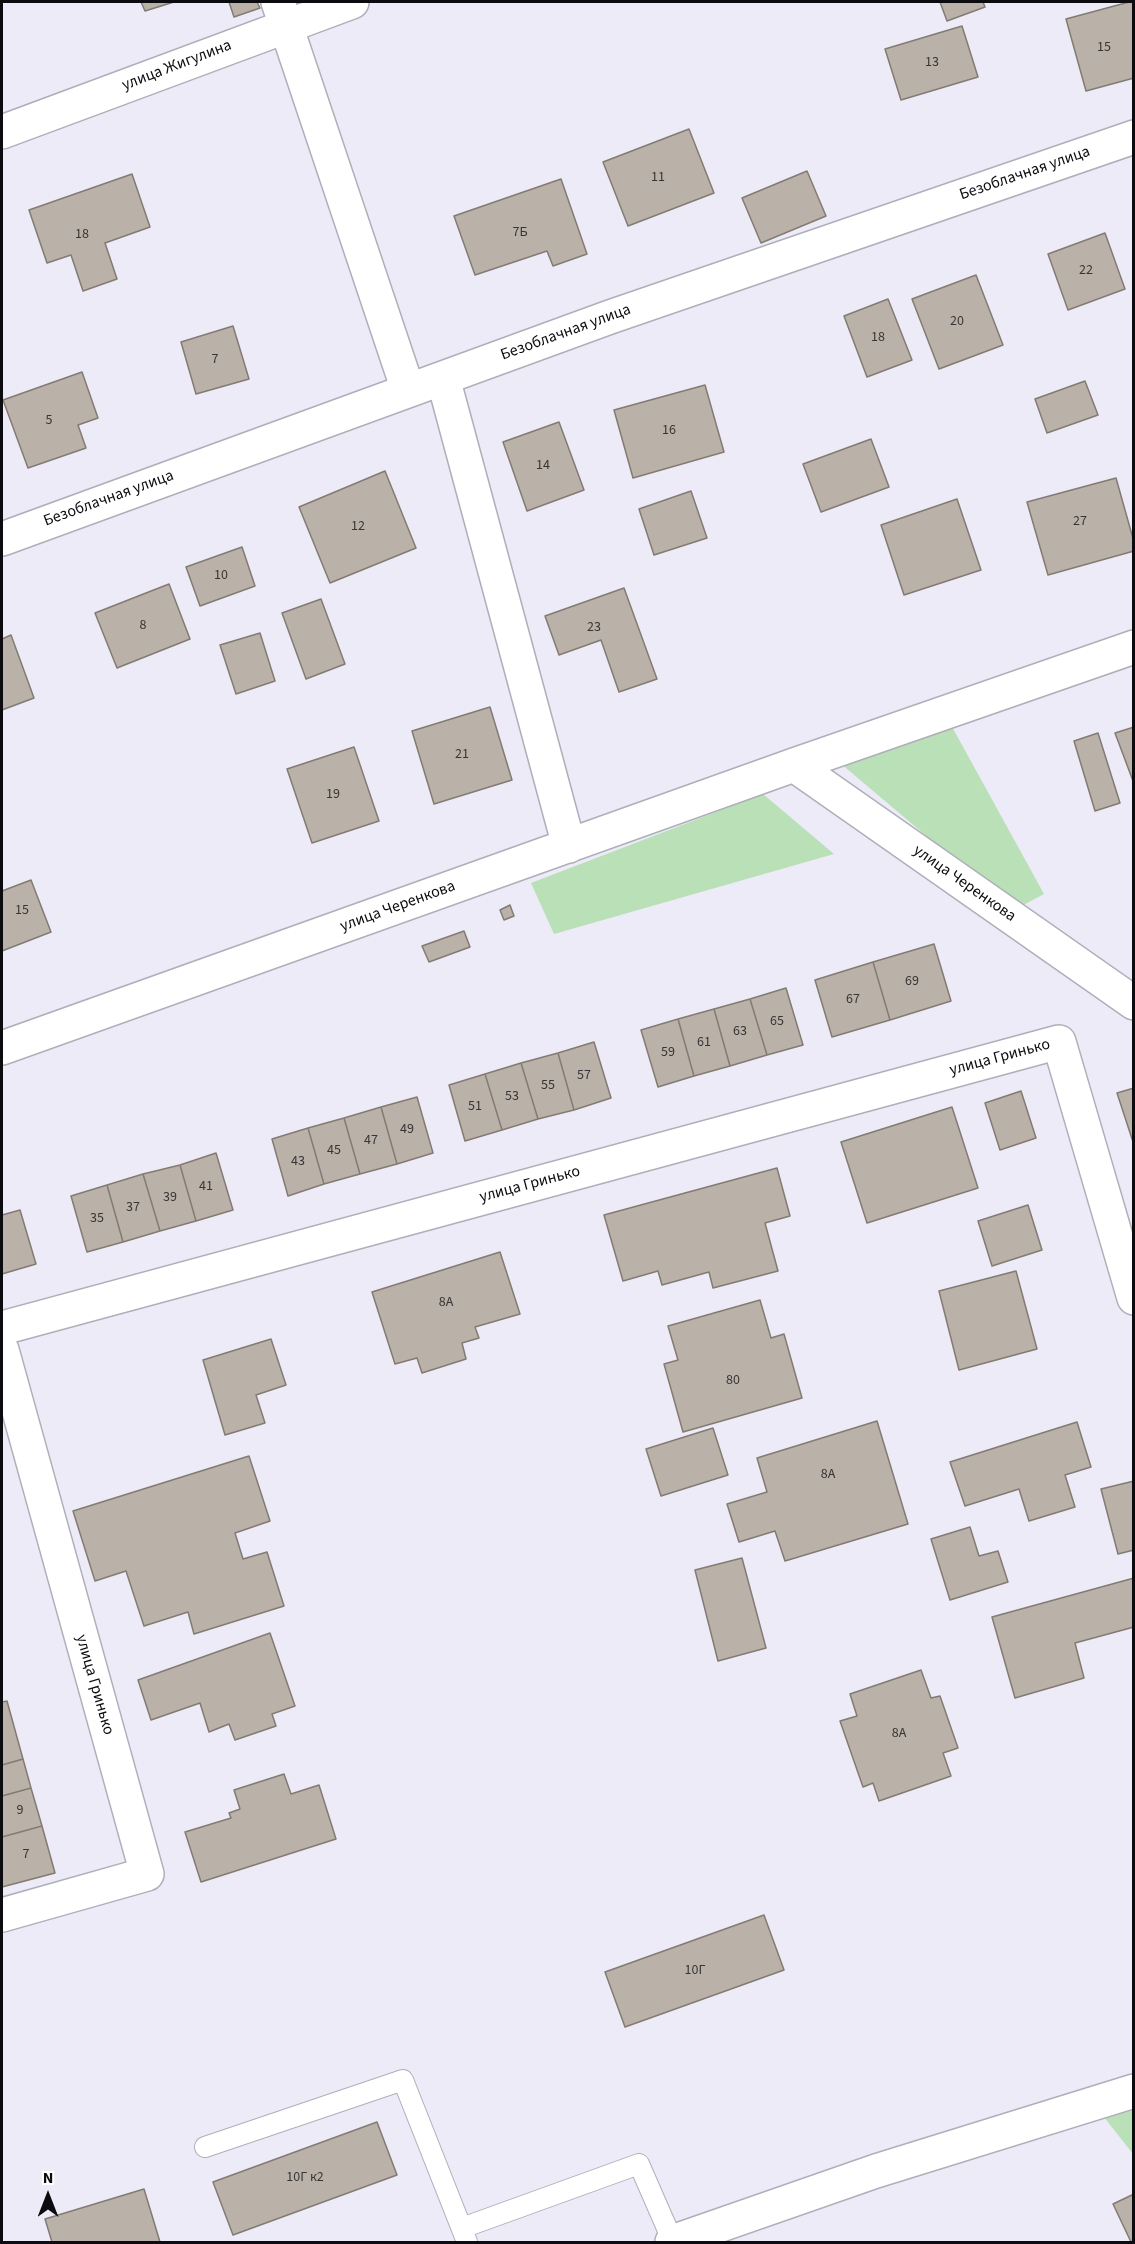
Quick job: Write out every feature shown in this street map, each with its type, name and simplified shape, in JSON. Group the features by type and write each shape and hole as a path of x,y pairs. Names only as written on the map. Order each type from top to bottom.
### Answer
{"street":[{"name":"улица Жигулина","path":"2,132 282,13 352,2"},
{"path":"282,13 408,390"},
{"name":"Безоблачная улица","path":"2,538 621,313 1134,137"},
{"path":"443,378 569,846"},
{"name":"улица Черенкова","path":"2,1048 794,765 1134,647"},
{"name":"улица Черенкова","path":"794,765 1134,1003"},
{"name":"улица Гринько","path":"2,1328 1059,1042 1134,1298"},
{"name":"улица Гринько","path":"2,1350 147,1874 2,1915"},
{"path":"673,2242 876,2171 1134,2091"}],"lane":[{"path":"205,2147 403,2080 464,2235 639,2164 673,2242"}],"green space":[{"path":"951,725 1044,894 1014,910 840,763"},
{"path":"763,794 834,854 554,934 531,883"},
{"path":"1133,2102 1133,2154 1100,2112"}],"building":[{"path":"141,2 174,2 145,11"},
{"path":"229,2 257,2 260,8 234,17"},
{"path":"940,2 983,2 985,7 947,21"},
{"path":"1134,2 1134,78 1086,91 1066,19"},
{"path":"962,26 978,77 901,100 885,49"},
{"path":"689,129 714,193 628,226 603,162"},
{"path":"807,171 826,216 761,243 742,198"},
{"path":"132,174 150,227 105,243 117,279 83,291 71,255 47,263 29,210"},
{"path":"561,179 587,254 553,266 547,251 475,275 454,216"},
{"path":"1105,233 1125,289 1068,310 1048,254"},
{"path":"976,275 1003,345 939,369 912,299"},
{"path":"888,299 912,360 867,377 844,316"},
{"path":"233,326 249,379 196,394 181,342"},
{"path":"82,372 98,418 78,425 86,448 28,468 3,400"},
{"path":"1085,381 1098,415 1047,433 1035,399"},
{"path":"705,385 724,452 633,478 614,410"},
{"path":"559,422 584,490 527,511 503,442"},
{"path":"871,439 889,487 821,512 803,464"},
{"path":"385,471 416,548 330,583 299,507"},
{"path":"1116,478 1134,542 1134,551 1048,575 1027,502"},
{"path":"691,491 707,538 654,555 639,509"},
{"path":"957,499 981,570 904,595 881,525"},
{"path":"242,547 255,586 200,606 186,567"},
{"path":"169,584 190,639 117,668 95,613"},
{"path":"624,588 657,679 619,692 601,640 559,655 545,616"},
{"path":"321,599 345,664 306,679 282,613"},
{"path":"260,633 275,681 236,694 220,645"},
{"path":"11,635 34,698 2,710 2,639"},
{"path":"490,707 512,780 434,804 412,731"},
{"path":"1134,727 1134,781 1133,781 1115,733"},
{"path":"1098,733 1120,803 1095,811 1074,741"},
{"path":"354,747 379,821 312,843 287,769"},
{"path":"31,880 51,932 2,951 2,891"},
{"path":"510,905 514,916 504,920 500,910"},
{"path":"464,931 470,947 429,962 422,946"},
{"path":"934,944 951,1001 890,1020 873,962"},
{"path":"873,962 890,1020 832,1037 815,980"},
{"path":"786,988 803,1045 767,1055 750,999"},
{"path":"750,999 767,1055 730,1066 714,1009"},
{"path":"714,1009 730,1066 694,1076 678,1019"},
{"path":"678,1019 694,1076 658,1087 641,1030"},
{"path":"594,1042 611,1098 574,1110 558,1053"},
{"path":"558,1053 574,1110 538,1119 521,1063"},
{"path":"521,1063 538,1119 502,1130 485,1074"},
{"path":"485,1074 502,1130 465,1141 449,1085"},
{"path":"1134,1088 1134,1145 1117,1093"},
{"path":"1021,1091 1036,1138 1000,1150 985,1103"},
{"path":"417,1097 433,1153 397,1164 381,1107"},
{"path":"381,1107 397,1164 360,1174 344,1118"},
{"path":"952,1107 978,1188 867,1223 841,1142"},
{"path":"344,1118 360,1174 324,1184 308,1128"},
{"path":"308,1128 324,1184 288,1196 272,1139"},
{"path":"216,1153 233,1210 196,1221 180,1165"},
{"path":"180,1165 196,1221 160,1231 143,1174"},
{"path":"777,1168 790,1216 765,1223 778,1271 713,1288 709,1272 662,1285 658,1271 623,1281 604,1215"},
{"path":"143,1174 160,1231 123,1242 107,1185"},
{"path":"107,1185 123,1242 87,1252 71,1196"},
{"path":"1028,1205 1042,1250 992,1266 978,1221"},
{"path":"20,1210 36,1264 2,1274 2,1215"},
{"path":"500,1252 520,1314 475,1327 479,1338 462,1343 466,1359 422,1373 417,1358 395,1364 372,1292"},
{"path":"1016,1271 1037,1349 959,1370 939,1291"},
{"path":"760,1300 771,1338 784,1334 802,1398 683,1432 664,1364 678,1360 668,1326"},
{"path":"271,1339 286,1385 256,1395 265,1423 225,1435 203,1360"},
{"path":"877,1421 908,1524 785,1561 775,1531 739,1542 727,1504 767,1492 757,1458"},
{"path":"1077,1422 1091,1467 1065,1475 1075,1507 1029,1521 1019,1489 965,1506 950,1462"},
{"path":"713,1428 728,1475 661,1496 646,1449"},
{"path":"249,1456 270,1521 235,1533 243,1559 267,1552 284,1606 194,1634 188,1612 144,1626 126,1571 95,1581 73,1511"},
{"path":"1134,1481 1134,1550 1118,1554 1101,1489"},
{"path":"970,1527 979,1556 998,1551 1008,1582 950,1600 931,1539"},
{"path":"742,1558 766,1648 718,1661 695,1570"},
{"path":"1134,1578 1134,1627 1075,1643 1084,1678 1015,1698 992,1617"},
{"path":"270,1633 295,1706 272,1714 276,1726 235,1740 229,1724 209,1732 200,1703 151,1720 138,1680"},
{"path":"921,1670 931,1698 940,1696 958,1748 943,1753 951,1776 879,1801 873,1783 863,1787 840,1721 857,1716 850,1694"},
{"path":"7,1701 23,1759 2,1765 2,1702"},
{"path":"23,1759 31,1788 2,1796 2,1765"},
{"path":"284,1774 291,1794 319,1785 336,1839 201,1882 185,1832 231,1818 229,1813 240,1809 234,1790"},
{"path":"31,1788 42,1826 2,1837 2,1796"},
{"path":"42,1826 55,1873 2,1887 2,1837"},
{"path":"764,1915 784,1970 625,2027 605,1972"},
{"path":"377,2122 397,2175 233,2235 213,2182"},
{"path":"144,2189 160,2242 52,2242 45,2219"},
{"path":"1134,2194 1134,2242 1131,2242 1113,2204"}]}
